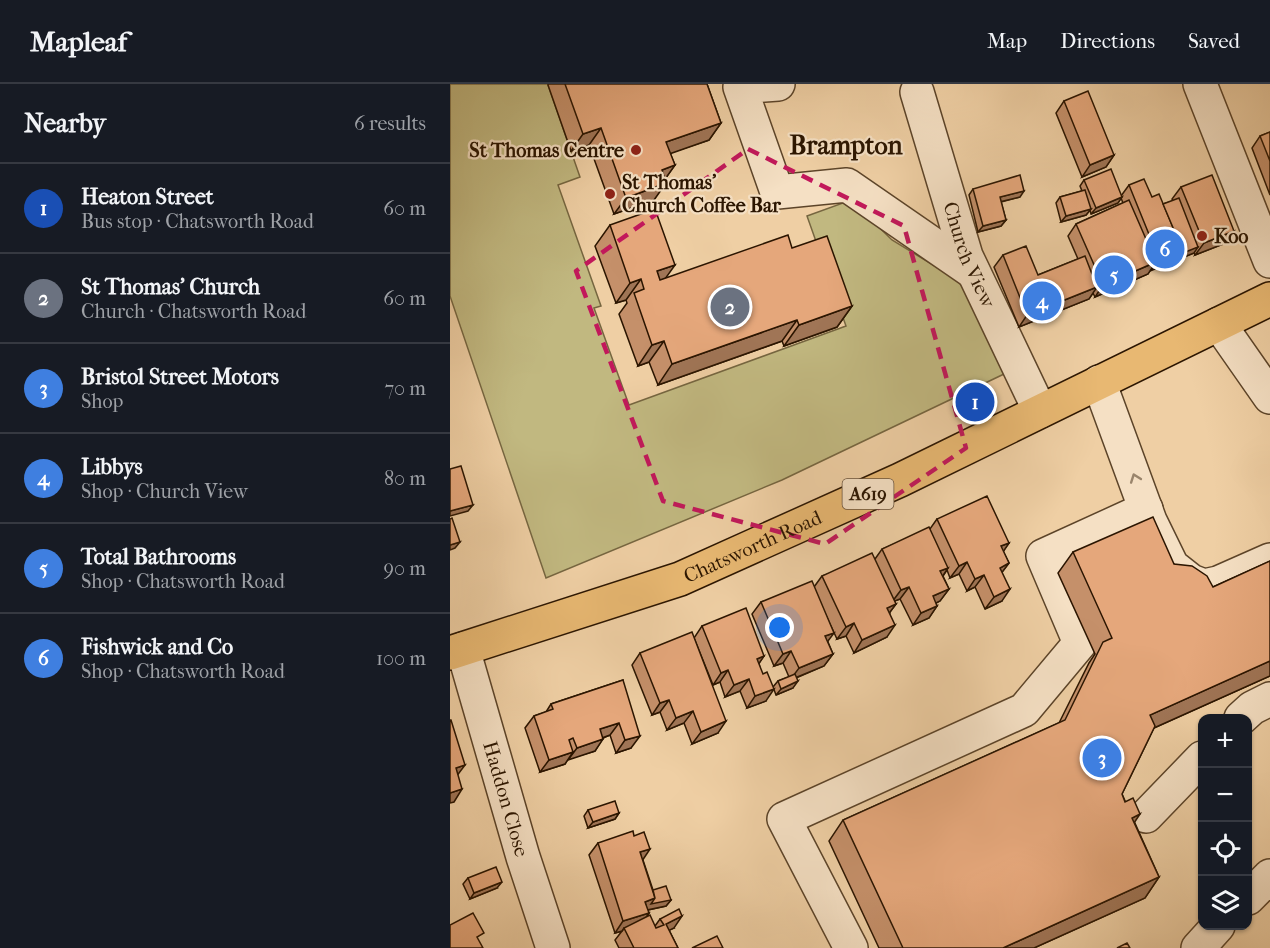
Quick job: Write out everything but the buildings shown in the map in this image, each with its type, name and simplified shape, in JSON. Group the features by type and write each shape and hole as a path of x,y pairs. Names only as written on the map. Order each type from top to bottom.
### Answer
{"highway":[{"name":"Chatsworth Road","path":"457,651 680,579 900,480 1270,299"}],"street":[{"path":"778,84 740,87 777,192 847,185 973,272"},
{"path":"1200,84 1270,261"},
{"name":"Church View","path":"917,92 966,256 1040,411"},
{"path":"1219,324 1270,396"},
{"path":"1099,382 1146,509 1168,561 1191,581 1204,586 1218,583 1270,560"},
{"path":"851,948 784,819 1024,710 1080,643 1043,556 1146,509"},
{"name":"Haddon Close","path":"457,651 553,948"},
{"path":"1245,714 1270,699"},
{"path":"1146,816 1198,763"},
{"path":"1252,894 1270,876"},
{"path":"1198,948 1214,930"}],"highlighted area":[{"path":"748,149 904,226 966,448 825,544 663,501 576,271"}],"shaded area":[{"path":"450,84 550,84 548,85 580,177 558,185 601,306 594,308 629,405 846,326 807,216 851,200 892,240 971,288 1004,374 782,480 546,578 450,296"}],"place":[{"name":"St Thomas Centre","path":"636,150"},
{"name":"St Thomas' Church Coffee Bar","path":"610,194"},
{"name":"Koo","path":"1202,236"},
{"name":"Fishwick and Co","path":"1165,249"},
{"name":"Total Bathrooms","path":"1114,275"},
{"name":"Libbys","path":"1042,301"},
{"name":"St Thomas' Church","path":"730,307"},
{"name":"Heaton Street","path":"975,402"},
{"name":"Bristol Street Motors","path":"1102,758"}],"district":[{"name":"Brampton","path":"846,145"}]}
